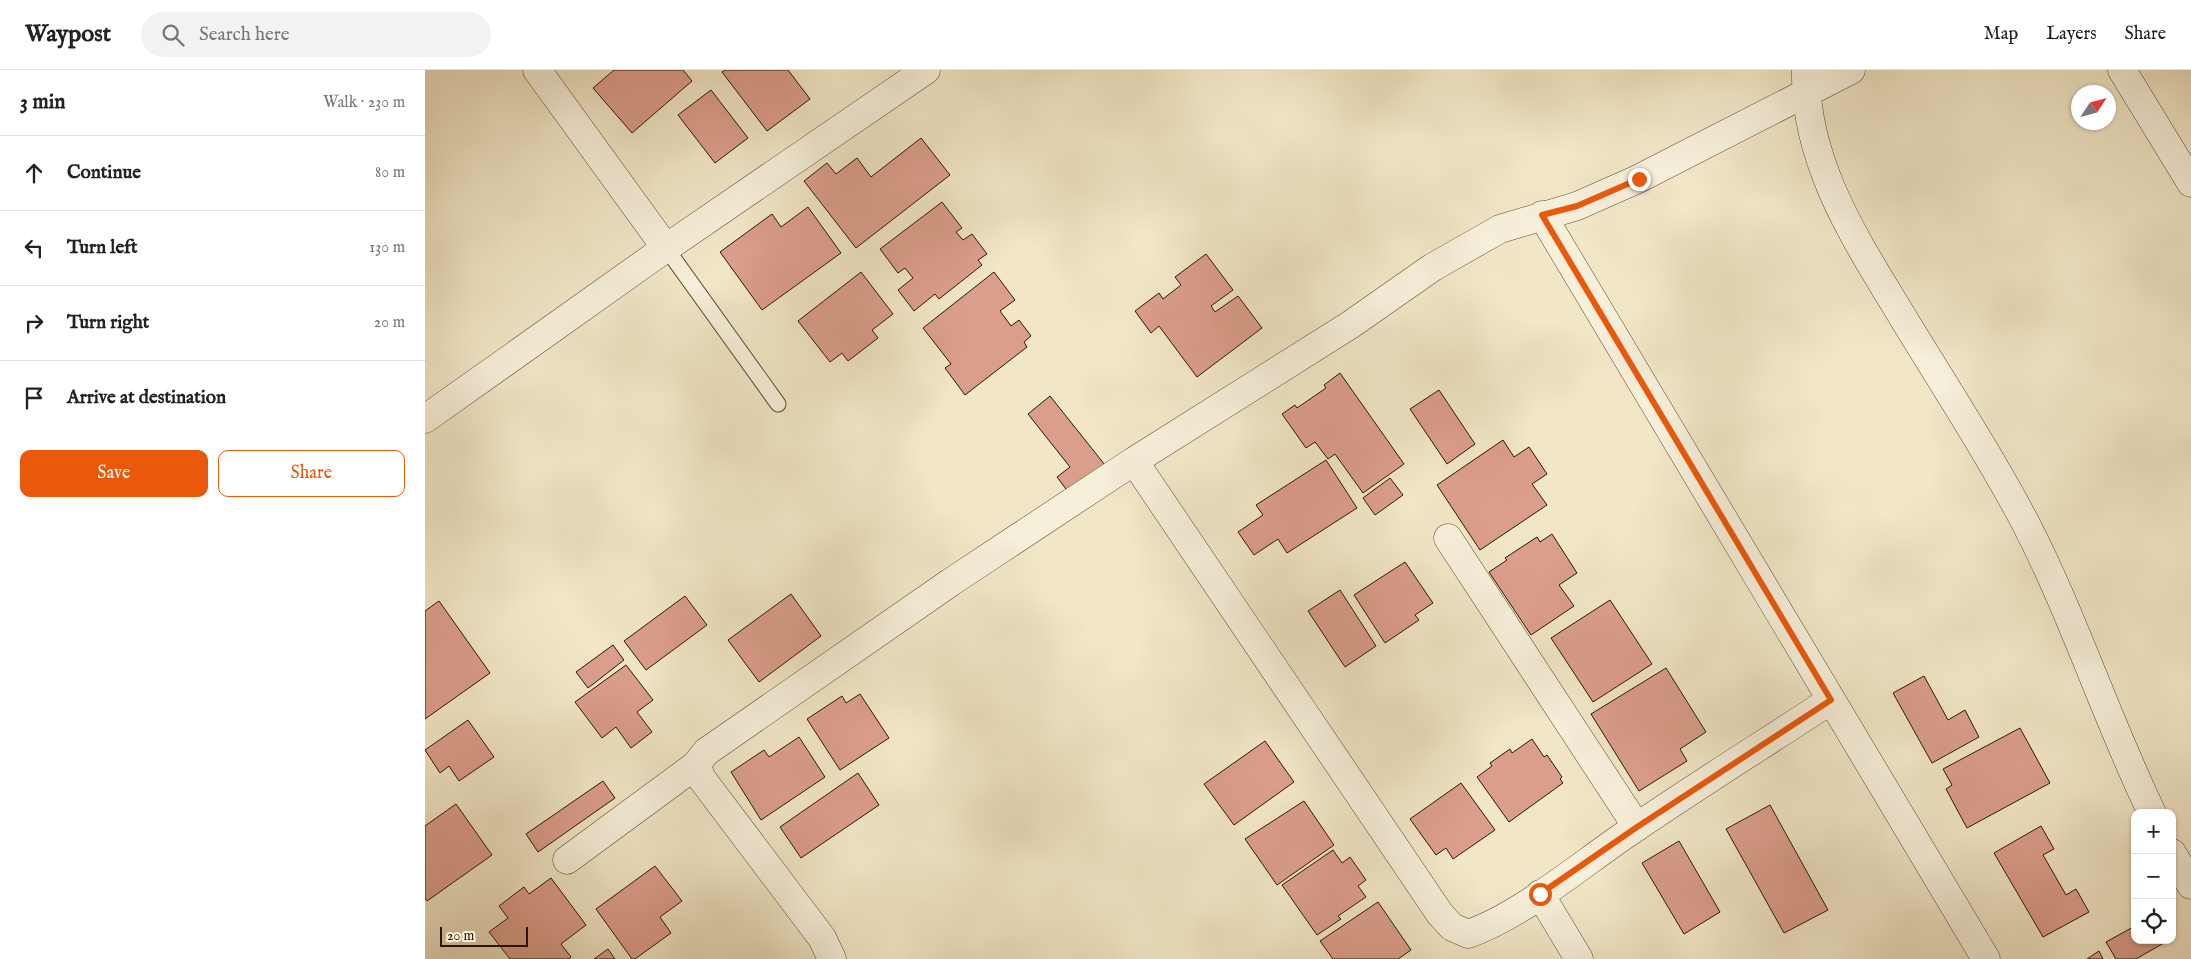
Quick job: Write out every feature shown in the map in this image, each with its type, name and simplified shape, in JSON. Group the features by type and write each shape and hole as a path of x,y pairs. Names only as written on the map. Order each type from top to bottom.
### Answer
{"street":[{"path":"537,70 666,248"},
{"path":"425,419 666,248 926,70"},
{"path":"567,860 696,765 707,752 951,582 1134,462 1278,372 1433,267 1500,229 1577,206 1605,194 1806,82 1851,70"},
{"path":"2122,70 2191,183"},
{"path":"1806,82 1817,152 1843,218 1988,456 2026,524 2066,611 2100,697 2150,809"},
{"path":"1542,215 1985,959"},
{"path":"1134,462 1446,921 1452,927 1468,934 1487,927 1540,894 1637,827 1831,700"},
{"path":"1448,538 1637,827"},
{"path":"696,765 701,779 822,938 832,959"},
{"path":"2173,854 2191,885"},
{"path":"1540,894 1579,959"}],"lane":[{"path":"666,248 779,404"}],"building":[{"path":"614,70 683,70 692,81 632,133 593,88"},
{"path":"725,70 788,70 810,99 767,131 722,72"},
{"path":"711,90 748,138 715,163 678,115"},
{"path":"921,138 950,175 856,248 804,181 827,163 836,174 857,158 871,177"},
{"path":"942,202 962,228 956,232 963,240 972,234 987,254 978,260 982,265 939,299 935,294 914,311 898,290 913,278 905,268 898,273 880,249"},
{"path":"808,207 841,253 762,310 720,252 772,214 781,227"},
{"path":"1206,254 1233,290 1211,306 1215,312 1238,296 1262,328 1197,377 1159,326 1151,333 1135,311 1159,293 1163,299 1181,285 1175,277"},
{"path":"861,272 893,314 872,330 878,338 848,361 842,353 830,362 798,321"},
{"path":"994,272 1015,300 1000,311 1011,326 1019,320 1031,336 1024,342 1027,347 965,395 945,368 951,364 923,328"},
{"path":"1340,373 1404,464 1363,493 1335,454 1328,459 1315,442 1306,448 1282,414 1295,405 1297,408 1326,388 1324,385"},
{"path":"1439,390 1475,444 1447,464 1410,409"},
{"path":"1050,396 1105,465 1069,493 1057,477 1070,467 1028,414"},
{"path":"1503,440 1514,457 1529,447 1547,474 1532,484 1547,505 1480,550 1437,485"},
{"path":"1326,460 1357,508 1287,553 1278,539 1254,555 1238,532 1263,515 1256,505"},
{"path":"1390,478 1403,495 1375,515 1363,498"},
{"path":"1552,534 1577,573 1559,585 1574,606 1531,635 1489,572 1507,560 1505,558 1537,537 1540,542"},
{"path":"1405,562 1433,603 1415,615 1419,620 1385,643 1354,595"},
{"path":"1340,590 1376,646 1345,667 1308,611"},
{"path":"791,594 821,636 759,682 728,640"},
{"path":"685,596 707,625 646,670 624,641"},
{"path":"1610,600 1652,664 1593,702 1551,638"},
{"path":"439,601 490,673 425,719 425,611"},
{"path":"613,645 624,660 588,688 576,672"},
{"path":"626,665 653,700 637,712 652,732 631,748 616,727 602,738 575,702"},
{"path":"1666,668 1706,732 1680,749 1687,761 1639,791 1591,714"},
{"path":"1924,676 1948,720 1965,710 1979,737 1932,763 1893,693"},
{"path":"860,694 889,738 840,770 807,719 842,696 846,703"},
{"path":"468,720 494,757 459,781 449,766 440,773 425,750"},
{"path":"2020,728 2050,783 1967,828 1946,789 1952,785 1943,769"},
{"path":"799,737 825,777 761,820 731,772 764,750 769,757"},
{"path":"1532,739 1544,757 1547,755 1562,777 1560,779 1563,783 1509,822 1477,777 1492,766 1490,763 1510,749 1512,753"},
{"path":"1265,741 1294,782 1234,825 1204,784"},
{"path":"858,773 879,805 801,858 780,827"},
{"path":"603,781 615,798 538,852 526,834"},
{"path":"1461,783 1495,830 1453,859 1446,848 1436,855 1410,819"},
{"path":"1304,801 1334,845 1277,885 1245,839"},
{"path":"456,804 492,855 427,901 425,898 425,826"},
{"path":"1770,805 1828,910 1784,933 1726,829"},
{"path":"2041,826 2054,849 2043,855 2066,895 2076,889 2089,912 2043,937 1994,853"},
{"path":"1679,841 1720,912 1684,934 1642,863"},
{"path":"1333,850 1342,863 1350,857 1366,880 1358,886 1366,897 1338,916 1341,919 1317,935 1282,885"},
{"path":"655,866 682,901 660,917 671,933 635,959 632,959 596,909"},
{"path":"551,878 586,925 561,944 571,957 569,959 510,959 489,932 508,918 499,906 524,887 529,894"},
{"path":"1378,902 1411,950 1398,959 1333,959 1320,941"},
{"path":"2131,928 2131,944 2162,944 2136,959 2116,959 2106,942"},
{"path":"608,949 615,959 594,959"},
{"path":"2099,951 2103,959 2087,959"}],"route":[{"path":"1540,894 1637,827 1831,700 1542,215 1577,206 1639,179"}]}
